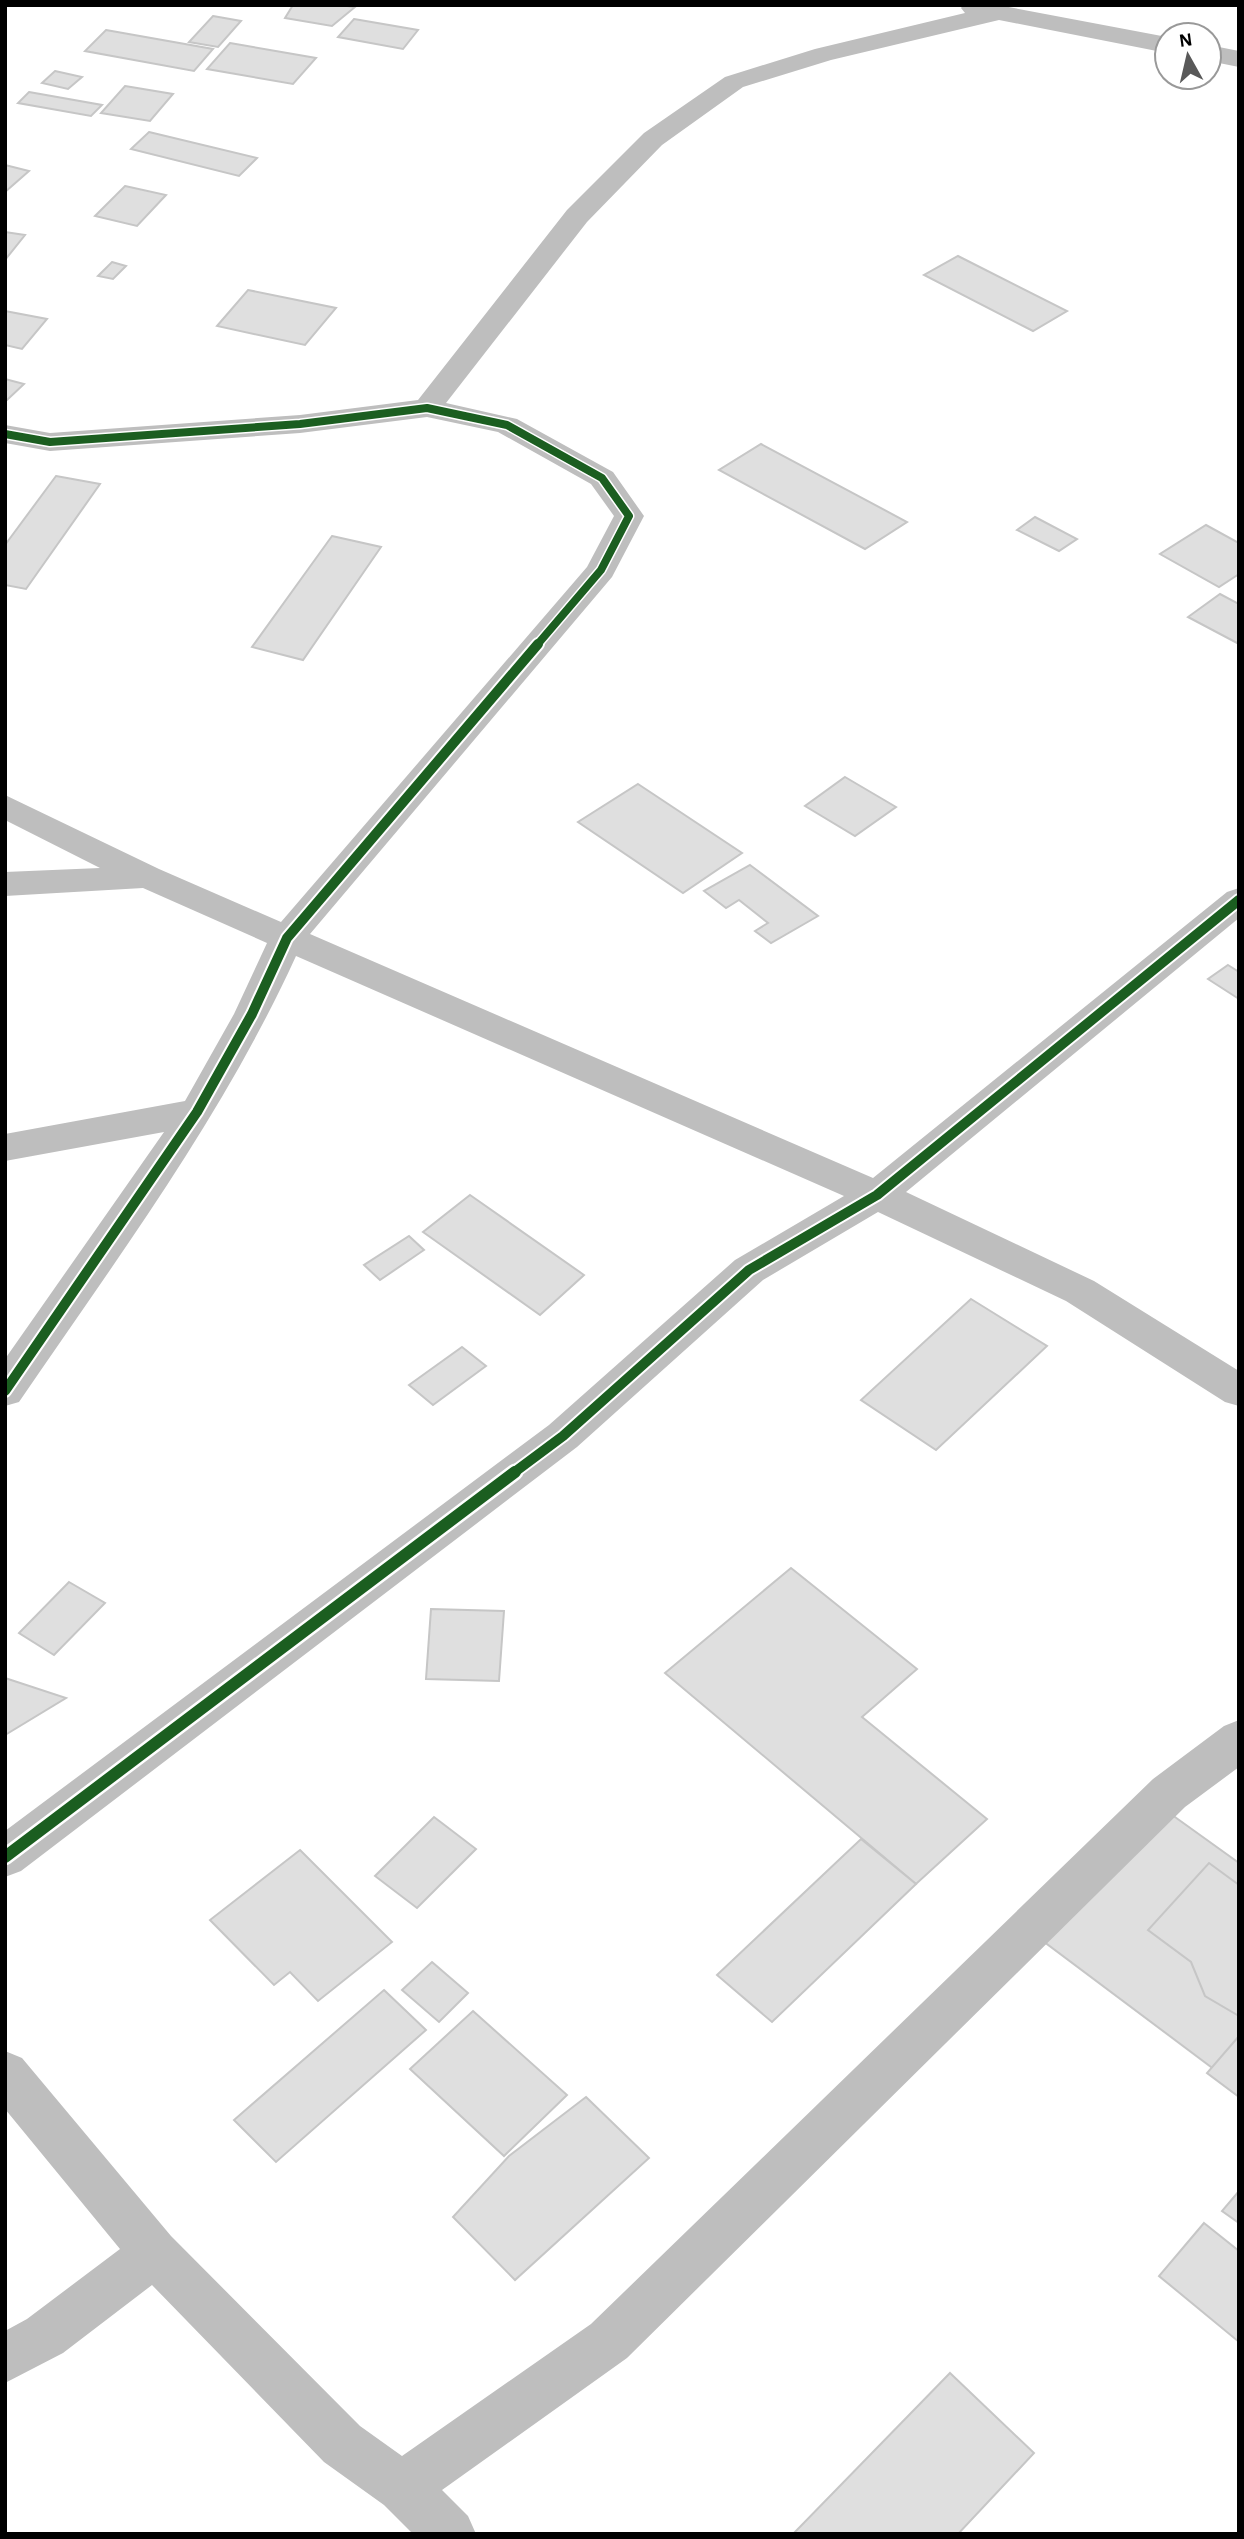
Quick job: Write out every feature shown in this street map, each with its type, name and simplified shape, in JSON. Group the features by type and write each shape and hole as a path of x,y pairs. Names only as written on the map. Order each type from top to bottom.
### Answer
{"street":[{"path":"958,5 1153,42"},
{"path":"427,408 577,216 653,139 734,82 824,54 999,13"},
{"path":"5,434 50,442 300,424 427,408 507,425 602,478 629,516 601,570 287,939 252,1014 197,1112 5,1391"},
{"path":"5,806 147,877 877,1195 1080,1291 1239,1391"},
{"path":"5,884 147,877"},
{"path":"5,1857 563,1436 749,1270 877,1195 1239,900"},
{"path":"5,1148 197,1112"},
{"path":"402,2487 609,2341 1169,1793 1222,1755 1239,1739"},
{"path":"5,2073 154,2253 222,2318 342,2444 402,2487 450,2534"},
{"path":"5,2358 45,2336 154,2253"}],"building":[{"path":"293,5 355,7 332,26 285,18"},
{"path":"213,16 241,21 218,47 189,42"},
{"path":"354,19 418,30 403,49 338,37"},
{"path":"106,30 213,49 194,71 85,51"},
{"path":"230,43 316,58 293,84 207,69"},
{"path":"55,71 82,77 68,89 42,83"},
{"path":"125,86 173,94 150,121 101,113"},
{"path":"29,92 102,105 91,116 18,103"},
{"path":"149,132 257,158 239,176 131,149"},
{"path":"5,165 29,171 5,192"},
{"path":"125,186 166,195 137,226 95,216"},
{"path":"5,232 25,235 5,260"},
{"path":"958,256 1067,311 1033,331 924,275"},
{"path":"112,262 126,266 113,279 98,276"},
{"path":"248,290 336,308 305,345 217,326"},
{"path":"5,311 47,319 22,349 5,345"},
{"path":"5,379 24,384 7,400 5,400"},
{"path":"761,444 907,522 865,549 719,470"},
{"path":"56,476 100,484 26,589 5,585 5,545"},
{"path":"1035,517 1077,539 1059,551 1017,530"},
{"path":"1206,525 1239,543 1239,574 1219,587 1160,554"},
{"path":"332,536 381,547 303,660 252,647"},
{"path":"1220,594 1239,604 1239,644 1188,617"},
{"path":"845,777 896,807 855,836 805,806"},
{"path":"638,784 742,853 683,893 578,822"},
{"path":"750,865 818,916 771,943 755,931 768,923 739,900 726,908 704,891"},
{"path":"1228,965 1239,972 1239,999 1208,979"},
{"path":"470,1195 584,1275 540,1315 423,1232"},
{"path":"409,1236 424,1250 380,1280 364,1265"},
{"path":"971,1299 1047,1346 936,1450 861,1400"},
{"path":"462,1347 486,1366 433,1405 409,1385"},
{"path":"791,1568 917,1669 862,1717 987,1819 916,1884 665,1673"},
{"path":"69,1582 105,1603 54,1655 19,1633"},
{"path":"431,1609 504,1611 499,1681 426,1679"},
{"path":"5,1678 66,1698 5,1735"},
{"path":"1161,1807 1239,1863 1239,2088 1039,1938"},
{"path":"434,1817 476,1849 417,1908 375,1876"},
{"path":"861,1839 916,1884 772,2022 717,1975"},
{"path":"300,1850 392,1942 318,2001 290,1972 274,1985 210,1920"},
{"path":"1209,1863 1239,1885 1239,2016 1205,1996 1191,1962 1148,1930"},
{"path":"432,1962 468,1993 439,2022 402,1990"},
{"path":"384,1990 426,2030 276,2162 234,2120"},
{"path":"473,2011 567,2095 504,2156 410,2069"},
{"path":"1239,2036 1239,2097 1207,2073"},
{"path":"586,2097 649,2158 515,2280 453,2217 509,2156"},
{"path":"1239,2191 1239,2223 1222,2211"},
{"path":"1204,2223 1239,2251 1239,2342 1159,2276"},
{"path":"950,2373 1034,2453 958,2534 793,2534"}],"cycle path":[{"path":"5,434 50,442 300,424 427,408 507,425 602,478 629,516 601,570 287,938 252,1014 197,1112 5,1391"},
{"path":"5,1857 563,1436 749,1270 877,1195 1239,900"}]}
